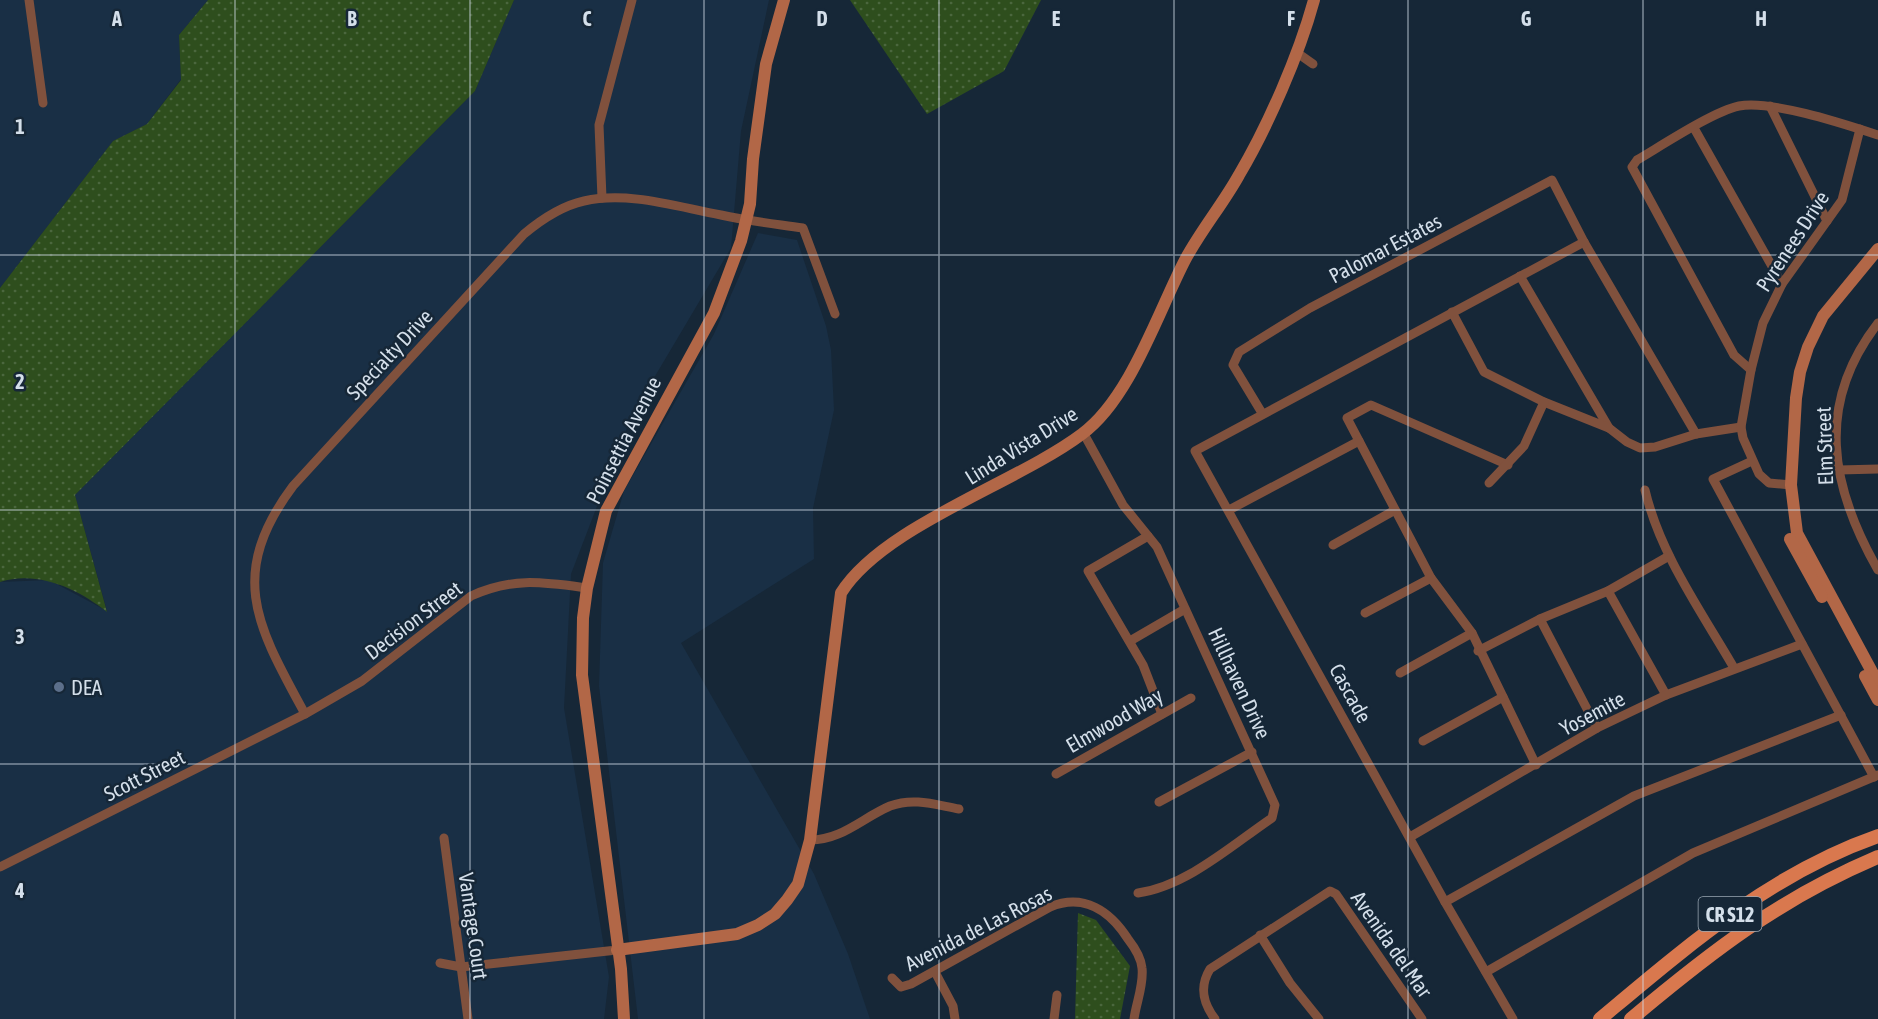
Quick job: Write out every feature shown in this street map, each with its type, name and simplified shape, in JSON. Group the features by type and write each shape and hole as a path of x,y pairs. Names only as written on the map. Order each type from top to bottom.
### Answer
{"main road":[{"name":"CR S12","path":"1600,1019 1726,917 1819,862 1878,836"},
{"name":"CR S12","path":"1631,1019 1737,933 1790,900 1878,857"}],"street":[{"path":"29,0 43,103"},
{"path":"602,198 599,125 632,0"},
{"name":"Poinsettia Avenue","path":"624,1019 582,675 583,618 587,588 591,563 606,511 714,313 741,241 746,220 766,64 784,0"},
{"name":"Linda Vista Drive","path":"617,950 737,934 759,926 775,914 798,884 810,840 838,602 847,583 871,560 908,534 1084,434 1114,401 1187,257 1240,174 1296,52 1314,0"},
{"path":"1296,52 1313,64"},
{"path":"1751,370 1734,355 1632,167 1636,160 1738,106 1770,106 1878,135"},
{"path":"1770,106 1827,221"},
{"path":"1694,128 1782,284"},
{"name":"Pyrenees Drive","path":"1791,485 1769,483 1759,474 1752,461 1741,427 1751,370 1763,323 1782,284 1845,192 1860,129"},
{"name":"Palomar Estates","path":"1262,413 1233,365 1239,352 1310,308 1552,180 1584,242"},
{"name":"Specialty Drive","path":"305,714 267,644 255,607 254,584 258,551 273,513 292,486 524,234 560,210 602,198 638,199 746,220 803,228 835,314"},
{"path":"1262,413 1584,242 1696,434"},
{"path":"1878,249 1823,316 1809,347 1800,372 1796,398 1791,485 1797,533 1878,683"},
{"path":"1520,276 1609,428"},
{"path":"1452,312 1484,372 1544,402 1609,428 1640,448 1655,447 1696,434 1741,427"},
{"name":"Elm Street","path":"1878,323 1861,346 1846,374 1839,399 1839,470 1848,510 1878,570"},
{"path":"1489,483 1524,447 1544,402"},
{"path":"1508,465 1371,405 1347,418 1431,578 1472,633 1478,651 1536,765"},
{"name":"Cascade","path":"1262,413 1195,451 1445,902 1513,1019"},
{"name":"Hillhaven Drive","path":"1084,434 1123,505 1157,547 1275,805 1272,818 1198,868 1158,890 1138,892"},
{"path":"1228,510 1359,441"},
{"path":"1486,972 1693,853 1876,776 1713,479 1752,461"},
{"path":"1839,470 1878,469"},
{"path":"1791,485 1786,501 1789,536 1878,700"},
{"path":"1645,490 1651,517 1669,556 1734,668"},
{"path":"1333,545 1395,510"},
{"path":"1148,537 1088,571 1143,665 1162,714"},
{"path":"1478,651 1540,619 1608,591 1669,556"},
{"path":"1365,613 1431,578"},
{"name":"Decision Street","path":"305,714 362,681 471,596 491,587 515,581 537,581 587,588"},
{"path":"1608,591 1666,695"},
{"path":"1130,641 1185,609"},
{"path":"1540,619 1598,728"},
{"path":"1400,673 1472,633"},
{"name":"Yosemite","path":"1410,837 1598,728 1666,695 1802,644"},
{"path":"1423,741 1503,697"},
{"name":"Elmwood Way","path":"1056,774 1191,698"},
{"name":"Scott Street","path":"0,867 305,714"},
{"path":"1445,902 1634,796 1841,715"},
{"path":"1159,802 1252,752"},
{"path":"810,840 836,837 891,806 908,802 930,802 959,809"},
{"name":"Vantage Court","path":"444,838 468,1019"},
{"name":"Avenida del Mar","path":"1260,935 1330,891 1336,894 1422,1019"},
{"name":"Avenida de Las Rosas","path":"892,978 901,987 935,972 1050,907 1063,902 1082,902 1112,917 1139,955 1143,969 1142,982 1134,1019"},
{"path":"1215,1019 1204,1001 1202,990 1205,977 1219,961 1260,935 1290,983 1319,1019"},
{"path":"440,963 461,967 617,950"},
{"path":"935,972 953,1006 955,1019"},
{"path":"1054,1019 1057,995"}],"shaded area":[{"path":"0,0 208,0 179,35 181,79 147,124 113,141 0,288"},
{"path":"514,0 769,0 741,131 731,248 632,415 571,574 564,708 609,977 604,1019 0,1019 0,582 49,580 107,611 75,495 475,91"},
{"path":"758,233 797,240 826,326 831,350 834,410 813,508 814,559 681,643 814,874 848,954 870,1019 638,1019 599,686 603,563 624,491 714,334"}],"green space":[{"path":"208,0 514,0 475,91 75,495 107,612 70,589 43,580 29,578 0,582 0,288 113,141 147,124 181,80 179,35"},
{"path":"850,0 1041,0 1004,71 927,114"},
{"path":"1078,913 1096,920 1130,966 1120,1019 1075,1019"}],"place":[{"name":"DEA","path":"59,687"}]}
